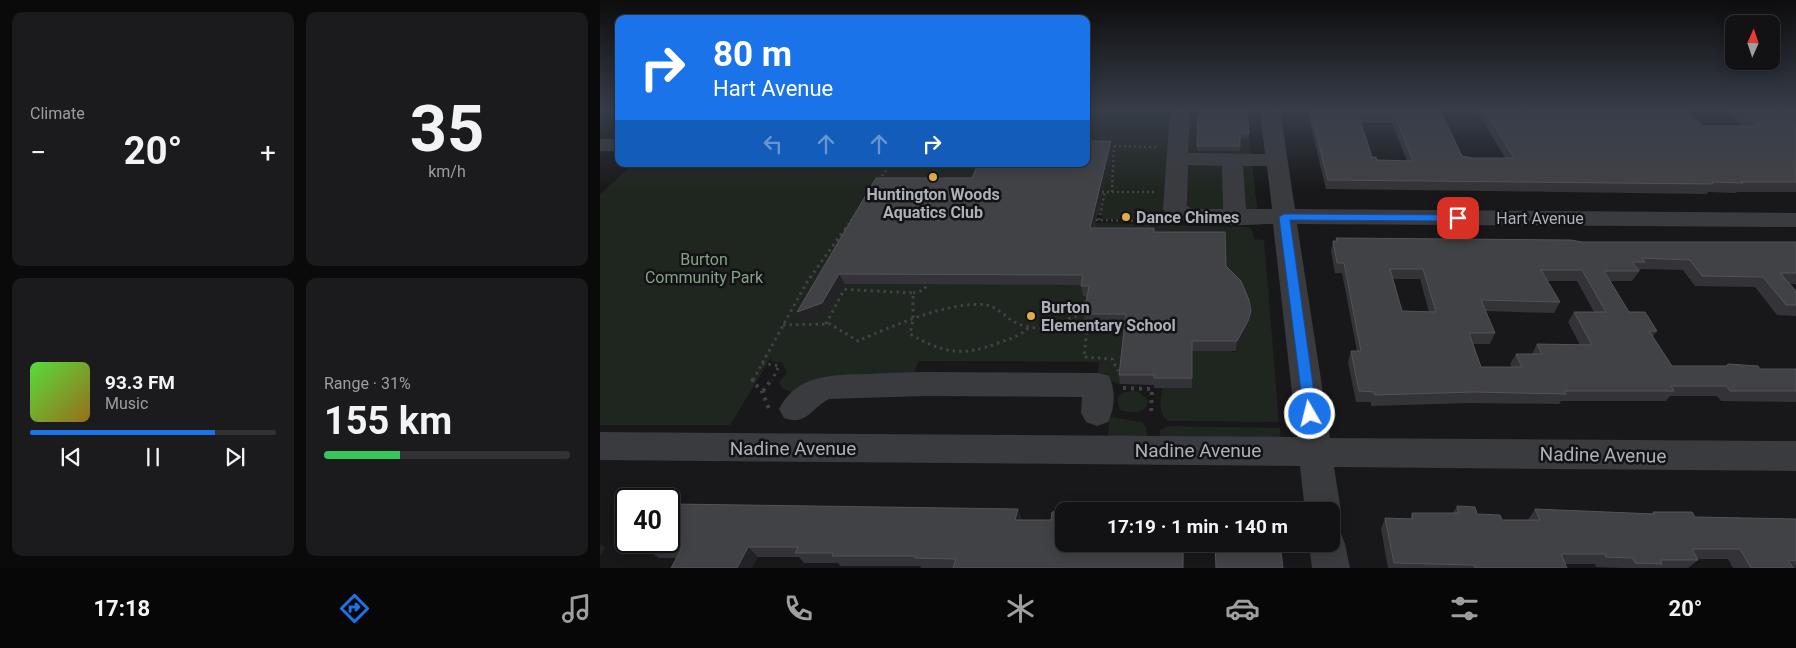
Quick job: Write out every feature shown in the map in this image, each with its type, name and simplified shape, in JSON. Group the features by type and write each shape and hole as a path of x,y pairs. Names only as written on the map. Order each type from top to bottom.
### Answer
{"street":[{"path":"1178,137 1174,209 1189,216 1284,217"},
{"path":"1274,137 1322,502"},
{"path":"600,145 615,145"},
{"path":"1177,159 1277,160"},
{"path":"1232,159 1235,216"},
{"name":"Hart Avenue","path":"1284,217 1796,220"},
{"path":"782,410 826,387 925,384 1098,385 1097,413"},
{"name":"Nadine Avenue","path":"600,446 1796,456"},
{"path":"1329,552 1331,568"}],"path":[{"path":"1108,146 1109,141"},
{"path":"1101,146 1156,147"},
{"path":"1112,192 1114,146"},
{"path":"877,183 888,168"},
{"path":"1099,220 1103,192 1158,192"},
{"path":"782,410 752,382 822,259 856,213"},
{"path":"1090,220 1148,221 1149,233 1157,233"},
{"path":"844,230 854,230"},
{"path":"822,259 833,259"},
{"path":"836,290 913,293 924,290 927,284"},
{"path":"826,324 844,289"},
{"path":"803,290 812,290"},
{"path":"913,293 914,319 910,334 941,350 954,354 970,353 986,348 1024,333 1029,327"},
{"path":"1047,327 1082,314 1087,296"},
{"path":"783,325 830,324 858,341 914,319 971,304 987,305 1013,322 1029,327 1087,328"},
{"path":"762,363 779,366 769,386 763,391"},
{"path":"1115,388 1152,387 1151,415"}],"green space":[{"name":"Burton Community Park","path":"1090,137 1249,137 1258,216 1146,215 1146,219 1102,219 1102,215 859,213 825,284 1085,285 1083,296 1090,296 1127,324 1120,384 1112,381 1097,381 1099,362 919,361 911,380 793,396 791,392 782,388 779,382 787,373 782,362 775,363 771,360 772,356 730,425 600,425 600,194 630,167 1090,167"},
{"path":"1037,222 1248,227 1252,230 1254,239 1264,240 1279,422 1168,421 1161,410 1162,388 1192,388 1192,351 1218,343 1235,353 1247,331"},
{"path":"1139,392 1148,400 1147,405 1142,411 1138,412 1120,410 1117,398 1122,393"},
{"path":"1109,418 1142,422 1146,427 1147,435 1145,437 1108,437"},
{"path":"1169,426 1280,428 1280,438 1160,437 1160,430"}],"building":[{"path":"1197,137 1240,137 1240,146 1197,146"},
{"path":"1317,137 1365,137 1372,157 1376,157 1377,160 1413,161 1403,137 1453,137 1462,156 1473,158 1514,158 1501,137 1796,137 1796,182 1712,182 1713,184 1328,180"},
{"path":"1090,141 1111,141 1090,228 1154,228 1154,232 1225,232 1226,266 1241,281 1249,300 1251,311 1248,321 1237,341 1192,341 1192,378 1154,378 1154,375 1119,375 1126,314 1084,314 1089,286 1081,286 1083,275 839,274 822,303 797,312 876,178 972,178 977,167 1090,167"},
{"path":"1336,238 1571,240 1582,242 1796,242 1796,273 1780,273 1796,291 1796,305 1786,305 1763,277 1702,276 1690,260 1642,258 1645,262 1632,262 1639,271 1604,271 1629,312 1645,312 1657,331 1649,331 1672,366 1727,366 1728,364 1758,366 1760,369 1796,369 1796,391 1730,391 1726,386 1671,386 1674,391 1564,391 1566,394 1473,392 1375,395 1374,392 1359,391 1351,351 1361,351 1344,263 1337,263 1333,241 1337,241","holes":["1390,269 1423,269 1436,312 1402,311","1541,270 1582,270 1606,312 1574,312 1592,345 1537,344 1542,354 1516,354 1522,367 1481,367 1469,333 1495,333 1481,300 1560,302"]},
{"path":"680,504 1018,509 1015,520 1051,520 1052,512 1055,512 1055,552 1183,552 1183,568 953,568 956,559 915,558 915,556 832,556 833,553 795,553 798,547 748,547 737,568 671,568 682,548 680,548"},
{"path":"1457,506 1475,507 1477,514 1500,515 1502,520 1540,520 1535,509 1655,514 1653,512 1692,512 1695,517 1796,519 1796,561 1788,560 1793,568 1751,568 1740,549 1692,549 1698,560 1660,560 1662,564 1635,563 1633,558 1606,557 1605,554 1561,554 1567,568 1475,568 1474,565 1394,563 1385,518 1413,519 1412,513 1459,513"},
{"path":"1215,552 1281,552 1283,568 1216,568"}],"place":[{"name":"Huntington Woods Aquatics Club","path":"933,177"},
{"name":"Dance Chimes","path":"1126,217"},
{"name":"Burton Elementary School","path":"1031,316"}],"route":[{"path":"1310,414 1284,217 1458,218"}]}
